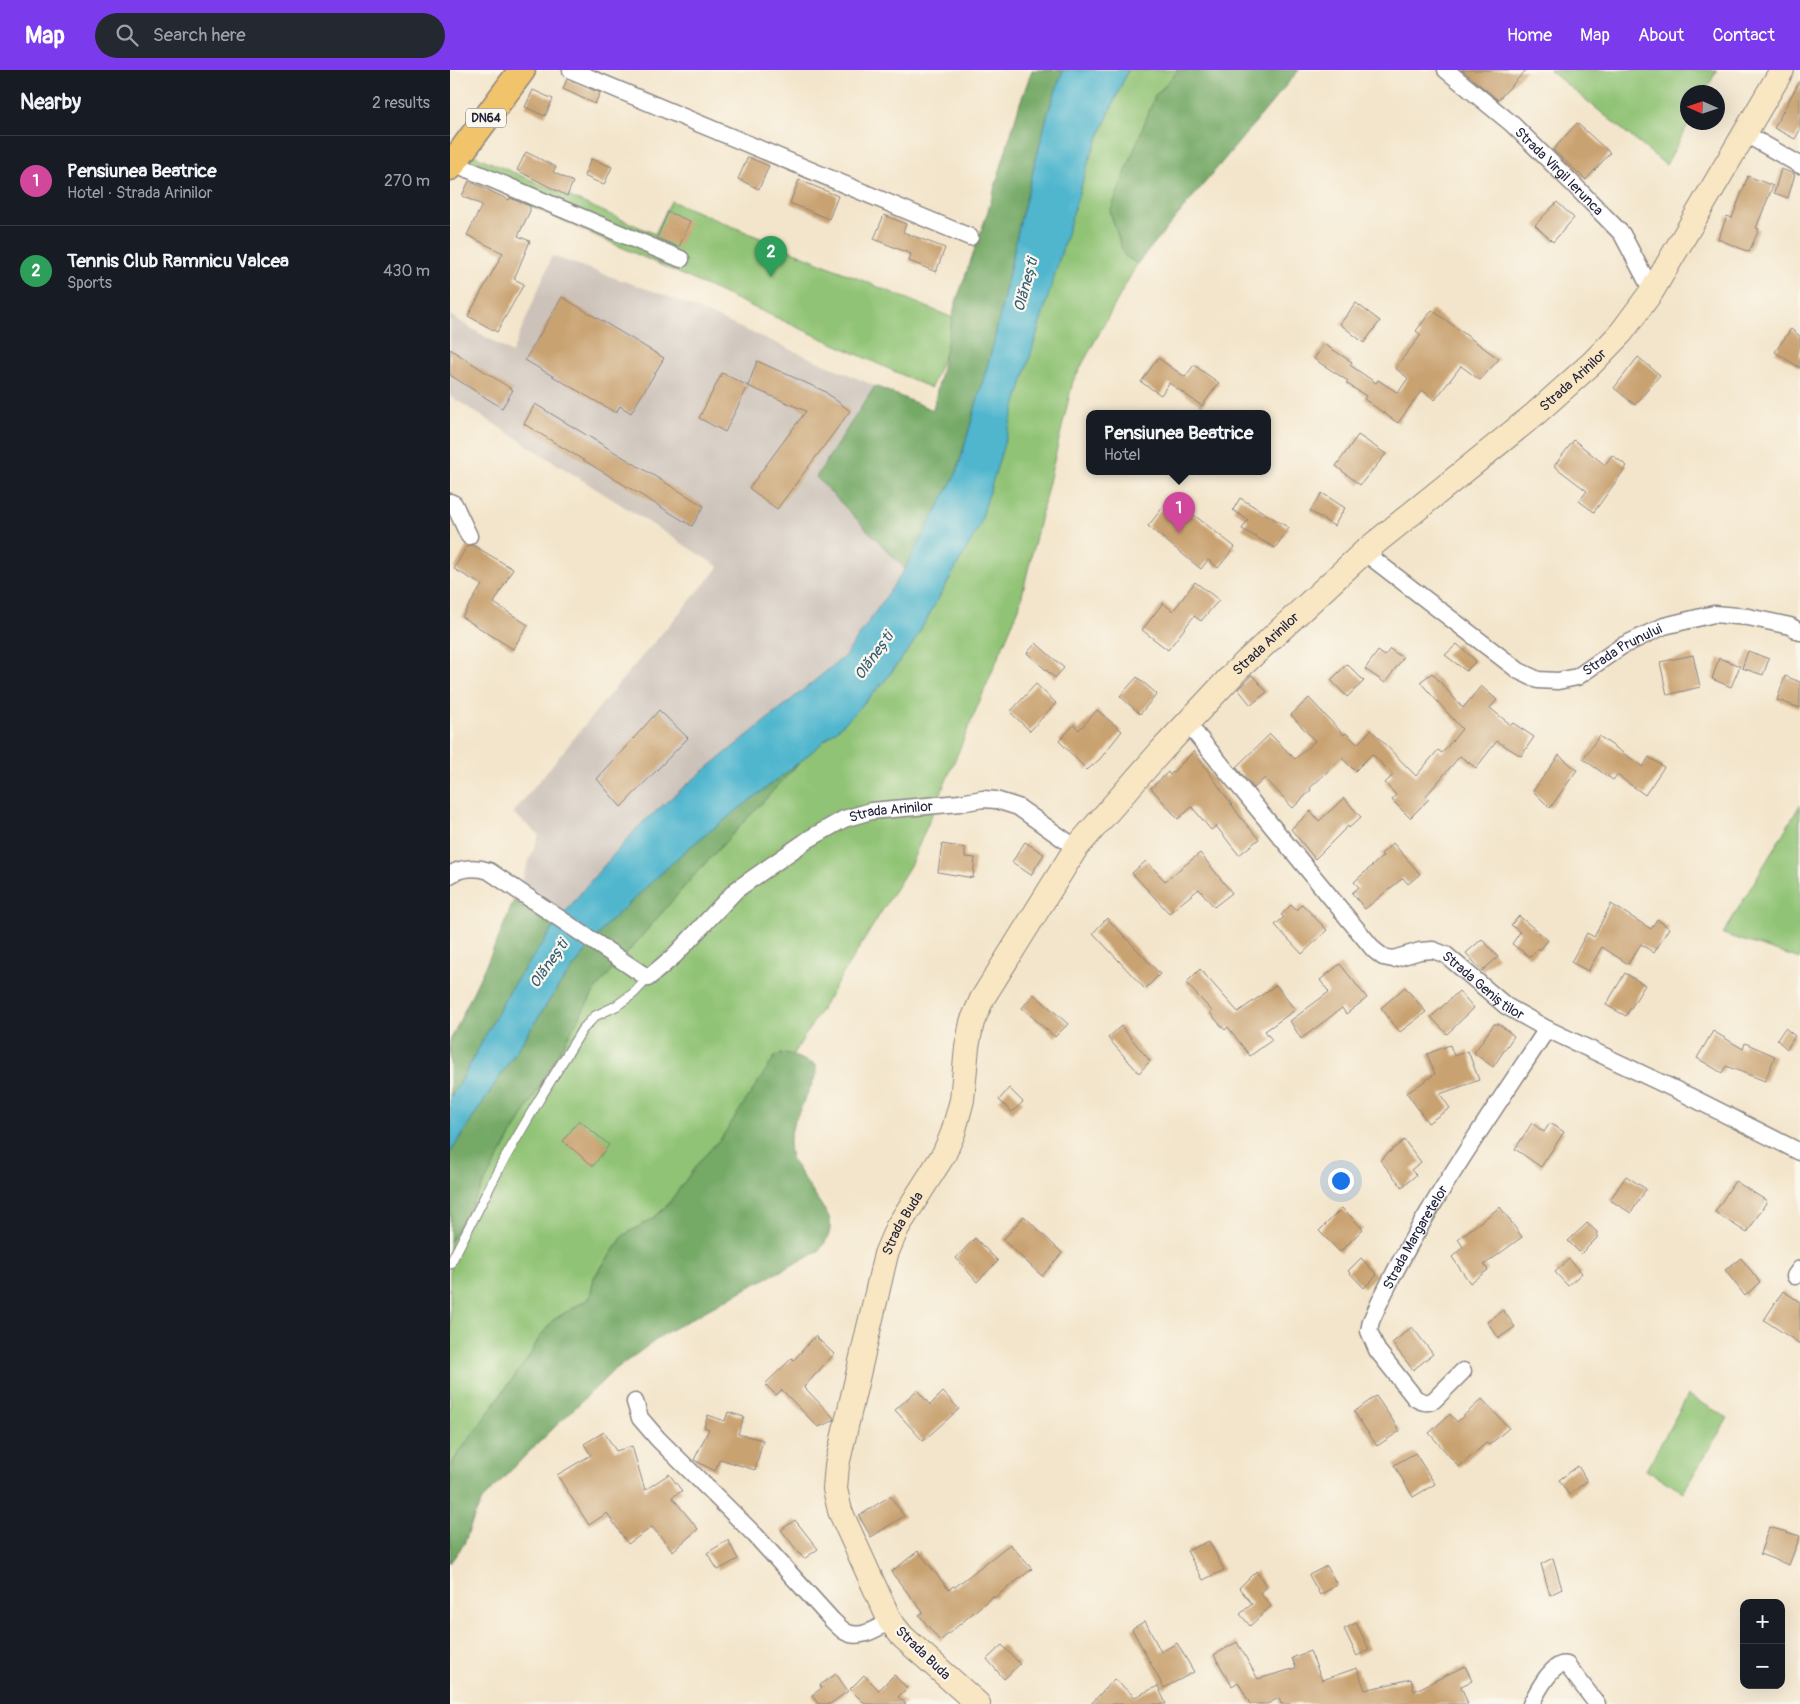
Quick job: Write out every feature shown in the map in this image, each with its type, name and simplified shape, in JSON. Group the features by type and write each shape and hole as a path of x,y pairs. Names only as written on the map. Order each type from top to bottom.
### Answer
{"main road":[{"name":"DN64","path":"452,165 522,70"}],"street":[{"path":"571,70 970,237"},
{"name":"Strada Virgil Ierunca","path":"1446,70 1512,124 1622,234 1652,291"},
{"name":"Strada Arinilor","path":"648,978 674,956 736,890 809,839 844,819 871,811 960,803 983,799 996,800 1018,807 1076,848 1236,671 1364,552 1535,414 1592,363 1621,333 1652,291 1782,70"},
{"path":"1744,133 1800,165"},
{"path":"452,165 680,259"},
{"path":"450,502 454,504 469,536"},
{"name":"Strada Prunului","path":"1364,552 1519,671 1538,680 1558,681 1577,677 1622,646 1664,626 1714,614 1748,617 1790,626 1800,632"},
{"name":"Strada Geniștilor","path":"1187,723 1374,950 1383,957 1393,959 1420,951 1434,950 1446,956 1506,1006 1547,1029 1606,1059 1689,1096 1800,1152"},
{"name":"Strada Buda","path":"978,1704 903,1636 890,1621 840,1511 835,1489 836,1465 886,1254 897,1228 944,1154 953,1133 962,1100 967,1048 972,1022 982,1000 1076,848"},
{"path":"450,875 469,868 480,868 489,871 648,978"},
{"name":"Strada Margaretelor","path":"1463,1371 1434,1400 1428,1403 1415,1398 1377,1350 1369,1331 1371,1321 1400,1262 1439,1196 1547,1029"},
{"name":"Strada Buda","path":"635,1402 640,1418 658,1439 755,1535 845,1632 859,1635 873,1631 890,1621"},
{"path":"1531,1704 1548,1677 1558,1665 1563,1664 1567,1665 1597,1704"}],"lane":[{"path":"450,1264 501,1165 582,1030 596,1016 616,1006 634,993 648,978"}],"shaded area":[{"path":"552,256 667,296 875,386 816,477 905,569 845,656 640,825 554,927 514,900 539,835 513,813 615,688 719,567 450,396 450,315 512,353"}],"green space":[{"path":"1032,70 1063,70 1048,113 1020,222 994,342 957,472 905,569 816,477 875,386 933,410 955,305 987,214 1020,103"},
{"path":"1128,70 1179,70 1155,96 1124,255 1137,264 1073,381 1019,608 911,864 793,1055 786,1053 722,1137 699,1162 666,1207 652,1219 624,1235 594,1277 590,1298 553,1320 539,1338 529,1357 450,1467 450,1242 595,990 697,872 801,761 848,720 883,683 912,645 1090,157"},
{"path":"1179,70 1299,70 1137,264 1124,255 1110,212 1155,96"},
{"path":"1549,70 1717,70 1709,85 1680,85 1680,130 1685,130 1666,165"},
{"path":"469,153 655,234 671,201 958,320 931,388 456,172"},
{"path":"801,761 697,872 595,990 450,1242 450,1153 558,987 608,923 687,849"},
{"path":"1800,805 1800,959 1723,934"},
{"path":"514,900 554,927 511,988 460,1083 450,1097 450,1041 499,937"},
{"path":"786,1053 816,1065 816,1075 793,1125 789,1144 791,1159 829,1217 830,1231 824,1244 818,1252 667,1332 613,1371 483,1499 464,1544 450,1563 450,1467 455,1458 529,1357 539,1338 553,1320 590,1298 594,1278 624,1235 652,1219 666,1207 699,1162 722,1137 776,1055"},
{"path":"1688,1395 1728,1418 1683,1492 1646,1470"}],"water":[{"name":"Olănești","path":"1063,70 1128,70 1090,157 979,527 912,645 883,683 848,720 801,761 687,849 608,923 558,987 450,1153 450,1097 460,1083 511,988 554,927 587,885 640,825 845,656 905,569 957,472 994,342 1020,222 1048,113"}],"building":[{"path":"1462,70 1526,70 1498,100"},
{"path":"567,79 600,93 595,104 563,89"},
{"path":"1800,80 1800,130 1795,139 1774,128"},
{"path":"533,90 553,99 545,116 525,107"},
{"path":"1577,123 1610,153 1586,180 1553,150"},
{"path":"526,152 556,167 553,172 573,182 567,196 517,170"},
{"path":"748,157 769,166 759,189 738,179"},
{"path":"591,159 612,167 604,185 584,176"},
{"path":"1781,169 1795,174 1788,198 1774,193"},
{"path":"1748,176 1773,186 1756,228 1759,229 1749,252 1718,239 1727,216 1732,218"},
{"path":"799,180 838,196 829,219 790,203"},
{"path":"469,181 509,200 510,198 530,206 530,211 518,236 530,241 514,279 524,284 497,332 468,316 503,253 467,235 482,205 462,196"},
{"path":"1557,202 1574,218 1553,242 1535,225"},
{"path":"668,212 690,221 679,247 657,238"},
{"path":"884,215 906,224 903,232 945,248 936,272 909,261 911,254 874,239"},
{"path":"562,297 664,358 631,413 620,406 616,413 525,360"},
{"path":"1356,303 1380,321 1364,343 1340,324"},
{"path":"1432,310 1499,359 1480,380 1461,366 1435,400 1422,390 1398,423 1364,399 1366,396 1346,383 1348,381 1314,359 1324,344 1352,362 1350,365 1376,383 1378,380 1398,393 1408,378 1395,368 1421,335 1416,331"},
{"path":"1791,329 1800,336 1800,368 1775,352"},
{"path":"450,349 513,390 502,408 450,375"},
{"path":"1638,357 1660,375 1635,405 1614,388"},
{"path":"1158,358 1185,377 1194,365 1219,383 1202,406 1169,383 1161,395 1141,382"},
{"path":"757,361 824,391 850,411 777,509 749,488 806,411 748,386"},
{"path":"722,373 748,386 725,432 699,418"},
{"path":"535,404 704,506 692,526 524,424"},
{"path":"1358,435 1386,454 1360,485 1336,466"},
{"path":"1574,440 1605,465 1612,455 1627,466 1594,512 1579,501 1587,491 1554,466"},
{"path":"1322,493 1345,508 1334,526 1310,511"},
{"path":"1171,497 1235,547 1218,568 1208,560 1201,569 1148,526"},
{"path":"1240,498 1289,528 1275,548 1242,529 1248,520 1233,510"},
{"path":"473,545 513,569 494,603 528,625 513,649 462,617 482,585 454,569 467,546"},
{"path":"1195,582 1219,600 1201,621 1194,616 1168,650 1142,630 1163,603 1173,611"},
{"path":"1036,643 1064,668 1055,678 1027,653"},
{"path":"1457,644 1476,661 1466,671 1445,655"},
{"path":"1390,649 1403,658 1385,683 1365,669 1378,651 1385,656"},
{"path":"1748,651 1769,659 1763,675 1742,668"},
{"path":"1693,655 1700,687 1667,695 1660,662"},
{"path":"1719,658 1740,666 1731,687 1712,679"},
{"path":"1347,664 1364,681 1347,697 1331,680"},
{"path":"1432,673 1463,708 1481,686 1497,700 1490,708 1511,725 1513,723 1534,737 1521,756 1497,741 1476,768 1460,756 1426,796 1429,799 1410,818 1392,800 1396,795 1385,783 1393,775 1372,754 1355,771 1342,758 1310,788 1311,790 1293,808 1265,778 1254,788 1236,767 1270,734 1295,759 1315,741 1291,715 1309,698 1344,735 1346,733 1357,744 1371,730 1416,776 1438,750 1442,753 1462,729 1420,682"},
{"path":"1252,675 1267,692 1251,705 1238,689"},
{"path":"1785,676 1800,682 1800,708 1777,700"},
{"path":"1137,677 1157,694 1140,714 1120,696"},
{"path":"1036,684 1056,703 1030,731 1010,712"},
{"path":"659,710 688,738 621,807 597,779"},
{"path":"1097,710 1122,731 1100,759 1087,770 1059,741 1074,725 1079,730"},
{"path":"1599,736 1643,767 1649,757 1664,767 1645,795 1617,775 1613,780 1583,759"},
{"path":"1194,751 1241,818 1259,839 1239,855 1216,826 1211,830 1192,807 1178,819 1151,788 1168,772 1170,775"},
{"path":"1559,755 1577,770 1550,808 1533,791"},
{"path":"1344,798 1361,817 1349,828 1348,826 1315,859 1291,829 1311,811 1319,821"},
{"path":"1025,842 1044,854 1031,875 1012,862"},
{"path":"1393,843 1420,874 1408,884 1403,878 1365,909 1352,893 1359,887 1354,882 1383,856 1381,854"},
{"path":"942,844 965,848 965,857 975,858 973,878 938,872"},
{"path":"1200,853 1232,893 1214,907 1199,889 1169,913 1132,873 1146,861 1165,881"},
{"path":"1302,904 1327,930 1302,954 1275,925 1284,917 1281,915 1291,905 1296,910"},
{"path":"1611,904 1651,929 1657,919 1669,928 1654,953 1641,944 1628,964 1602,947 1588,971 1571,962 1587,933 1594,937"},
{"path":"1519,916 1548,940 1540,950 1539,948 1530,957 1512,944 1520,932 1511,925"},
{"path":"1107,918 1160,974 1145,989 1093,933"},
{"path":"1482,939 1498,957 1482,971 1466,953"},
{"path":"1340,964 1367,998 1346,1014 1342,1008 1301,1039 1290,1021 1329,992 1320,980"},
{"path":"1200,969 1238,1012 1276,985 1295,1010 1265,1031 1272,1040 1250,1056 1228,1027 1225,1030 1210,1013 1212,1011 1186,983"},
{"path":"1625,973 1645,985 1626,1016 1606,1005"},
{"path":"1405,987 1426,1012 1400,1032 1381,1008"},
{"path":"1459,991 1474,1008 1447,1034 1431,1017"},
{"path":"1034,994 1068,1024 1055,1037 1022,1008"},
{"path":"1494,1024 1499,1024 1514,1036 1493,1067 1474,1053"},
{"path":"1121,1026 1150,1061 1139,1073 1108,1038"},
{"path":"1785,1028 1795,1036 1787,1049 1777,1040"},
{"path":"1713,1031 1743,1049 1745,1043 1775,1056 1765,1081 1726,1066 1722,1073 1697,1058"},
{"path":"1450,1045 1454,1056 1468,1051 1479,1080 1440,1094 1450,1108 1428,1123 1407,1093 1435,1074 1427,1054"},
{"path":"1009,1088 1023,1102 1012,1112 999,1100"},
{"path":"579,1120 609,1145 593,1166 563,1141"},
{"path":"1532,1123 1544,1132 1550,1123 1564,1132 1541,1167 1515,1149"},
{"path":"1404,1140 1421,1162 1411,1170 1416,1175 1402,1187 1380,1160"},
{"path":"1626,1176 1646,1189 1631,1213 1610,1200"},
{"path":"1735,1181 1767,1201 1747,1233 1715,1212"},
{"path":"1500,1207 1522,1237 1484,1265 1488,1270 1470,1283 1452,1257 1463,1247 1458,1239"},
{"path":"1342,1208 1363,1229 1340,1252 1319,1231"},
{"path":"1024,1216 1062,1253 1042,1276 1003,1240"},
{"path":"1587,1223 1597,1232 1597,1238 1581,1254 1568,1241"},
{"path":"975,1238 998,1261 977,1282 956,1258"},
{"path":"1361,1258 1377,1275 1364,1288 1348,1271"},
{"path":"1741,1258 1760,1282 1745,1296 1725,1270"},
{"path":"1569,1259 1582,1273 1568,1286 1555,1272"},
{"path":"1783,1291 1800,1302 1800,1344 1764,1320"},
{"path":"1503,1310 1515,1327 1499,1338 1487,1322"},
{"path":"1412,1327 1433,1354 1413,1370 1392,1343"},
{"path":"815,1336 834,1354 804,1387 834,1418 833,1421 818,1427 782,1390 776,1395 765,1384 792,1358 794,1360"},
{"path":"917,1390 930,1405 943,1392 959,1409 923,1441 895,1410"},
{"path":"1376,1396 1400,1431 1377,1446 1354,1412"},
{"path":"1482,1399 1509,1428 1489,1445 1486,1443 1459,1467 1429,1433 1450,1414 1457,1422"},
{"path":"728,1412 744,1417 738,1434 763,1440 755,1470 720,1459 715,1471 694,1460 709,1429 704,1427 708,1415 725,1421"},
{"path":"604,1432 616,1451 632,1446 645,1490 669,1474 682,1491 672,1497 698,1529 673,1551 652,1527 628,1544 607,1513 589,1525 557,1475 591,1455 584,1444"},
{"path":"1415,1453 1435,1484 1413,1497 1394,1465"},
{"path":"1578,1466 1587,1481 1569,1495 1559,1480"},
{"path":"890,1496 904,1516 871,1537 859,1516"},
{"path":"795,1520 818,1549 804,1559 781,1530"},
{"path":"1769,1527 1800,1536 1789,1565 1760,1554"},
{"path":"728,1540 738,1559 718,1570 707,1553"},
{"path":"1209,1541 1224,1570 1203,1580 1187,1551"},
{"path":"1010,1544 1032,1569 994,1598 993,1596 940,1641 919,1615 923,1612 891,1572 918,1551 949,1590"},
{"path":"1553,1558 1562,1589 1550,1595 1541,1564"},
{"path":"1327,1566 1337,1585 1320,1595 1309,1575"},
{"path":"1256,1571 1267,1587 1260,1593 1271,1606 1250,1626 1240,1614 1252,1604 1239,1588"},
{"path":"1145,1621 1161,1652 1177,1643 1194,1672 1164,1688 1132,1629"},
{"path":"1356,1623 1369,1649 1357,1656 1344,1629"},
{"path":"1237,1642 1258,1679 1296,1668 1292,1658 1310,1651 1322,1680 1357,1668 1365,1690 1411,1679 1414,1691 1465,1666 1472,1681 1461,1686 1468,1704 1281,1704 1279,1698 1267,1704 1250,1704 1238,1682 1232,1686 1214,1655"},
{"path":"1002,1645 1020,1664 1004,1679 987,1659"},
{"path":"836,1674 848,1691 830,1704 818,1704 812,1695 822,1688 820,1685"},
{"path":"864,1675 879,1690 894,1675 907,1688 898,1697 906,1704 865,1704 850,1689"},
{"path":"1114,1679 1135,1697 1158,1686 1166,1704 1091,1704"}],"place":[{"name":"Tennis Club Ramnicu Valcea","path":"771,277"},
{"name":"Pensiunea Beatrice","path":"1179,533"}]}
